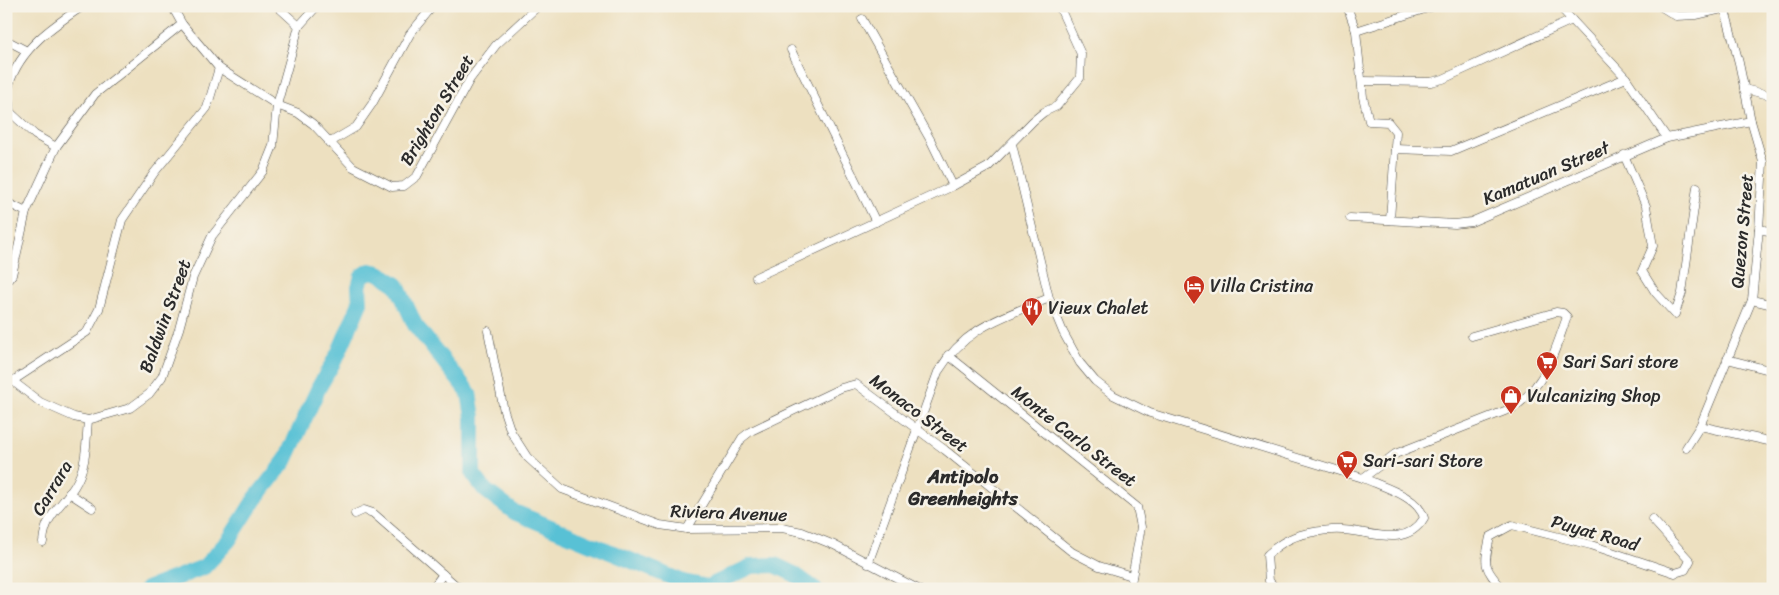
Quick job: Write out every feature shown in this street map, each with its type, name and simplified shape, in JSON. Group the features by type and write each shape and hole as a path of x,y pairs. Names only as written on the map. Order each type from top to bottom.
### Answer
{"street":[{"path":"56,147 35,135 10,112 8,86 26,51 55,25 83,6"},
{"path":"172,6 182,24 219,68 277,106 298,113 314,124 329,143 356,128 372,104 410,34 433,6"},
{"path":"277,6 299,26 317,6"},
{"name":"Brighton Street","path":"329,143 353,166 392,188 404,186 417,176 470,79 496,45 538,6"},
{"path":"756,277 953,186 988,167 1033,121 1044,112 1057,106 1080,78 1081,54 1059,6"},
{"path":"1347,6 1356,31 1363,97 1369,122 1388,122 1396,132 1390,220"},
{"path":"1356,31 1434,6"},
{"path":"1559,6 1626,78 1667,138"},
{"path":"1660,6 1676,16 1735,6"},
{"name":"Quezon Street","path":"1686,448 1700,426 1752,300 1759,229 1763,162 1751,121 1724,8"},
{"path":"862,19 931,141 953,186"},
{"path":"1362,81 1431,82 1443,79 1572,20"},
{"path":"6,282 12,276 26,212 56,147 96,94 182,24"},
{"name":"Baldwin Street","path":"88,420 130,408 149,394 162,377 179,329 193,277 212,236 263,171 273,146 277,106 299,26"},
{"path":"6,40 26,51"},
{"path":"791,50 876,222"},
{"path":"88,420 74,417 40,402 9,379 87,332 99,309 122,220 154,173 207,108 219,68"},
{"path":"1395,149 1451,151 1626,78"},
{"path":"1744,89 1773,96"},
{"name":"Kamatuan Street","path":"1350,218 1455,224 1471,222 1667,138 1751,121"},
{"path":"1012,144 1049,298 1063,332 1080,363 1095,381 1113,395 1150,413 1363,478 1417,504 1422,511 1424,518 1418,529 1408,534 1388,536 1333,529 1286,540 1267,555 1269,581 1276,589"},
{"path":"1624,155 1646,206 1653,246 1642,271 1655,292 1675,314 1682,293 1697,188"},
{"path":"1763,162 1773,164"},
{"path":"6,202 26,212"},
{"path":"1759,229 1773,232"},
{"path":"868,564 938,372 948,356 968,335 995,320 1049,298"},
{"path":"1752,300 1773,305"},
{"path":"1363,478 1395,454 1515,407 1532,393 1545,375 1567,318 1563,313 1556,312 1472,336"},
{"name":"Riviera Avenue","path":"488,331 504,411 511,432 527,457 562,489 660,525 687,529 782,528 802,532 834,545 918,589"},
{"name":"Monte Carlo Street","path":"948,356 1137,506 1142,527 1130,589"},
{"path":"1727,359 1773,371"},
{"name":"Monaco Street","path":"687,529 742,438 751,431 850,384 862,386 1072,552 1099,566 1132,576"},
{"name":"Carrara","path":"42,542 43,532 54,509 74,487 85,463 88,420"},
{"path":"1700,426 1773,442"},
{"path":"69,493 92,508"},
{"path":"354,514 364,510 373,513 460,589"},
{"name":"Puyat Road","path":"1503,589 1488,572 1484,562 1490,537 1512,525 1591,545 1675,573 1685,570 1690,562 1652,519"},
{"path":"432,589 443,574"}],"waterway":[{"path":"147,589 204,567 229,540 255,499 285,461 319,387 338,354 360,303 359,287 362,276 370,271 379,273 397,285 415,325 469,393 473,417 473,474 485,490 514,512 683,582 708,587 752,566 775,565 794,574 815,589"}],"place":[{"name":"Villa Cristina","path":"1194,305"},
{"name":"Vieux Chalet","path":"1032,327"},
{"name":"Sari Sari store","path":"1547,381"},
{"name":"Vulcanizing Shop","path":"1511,415"},
{"name":"Sari-sari Store","path":"1347,480"}],"district":[{"name":"Antipolo Greenheights","path":"963,487"}]}
